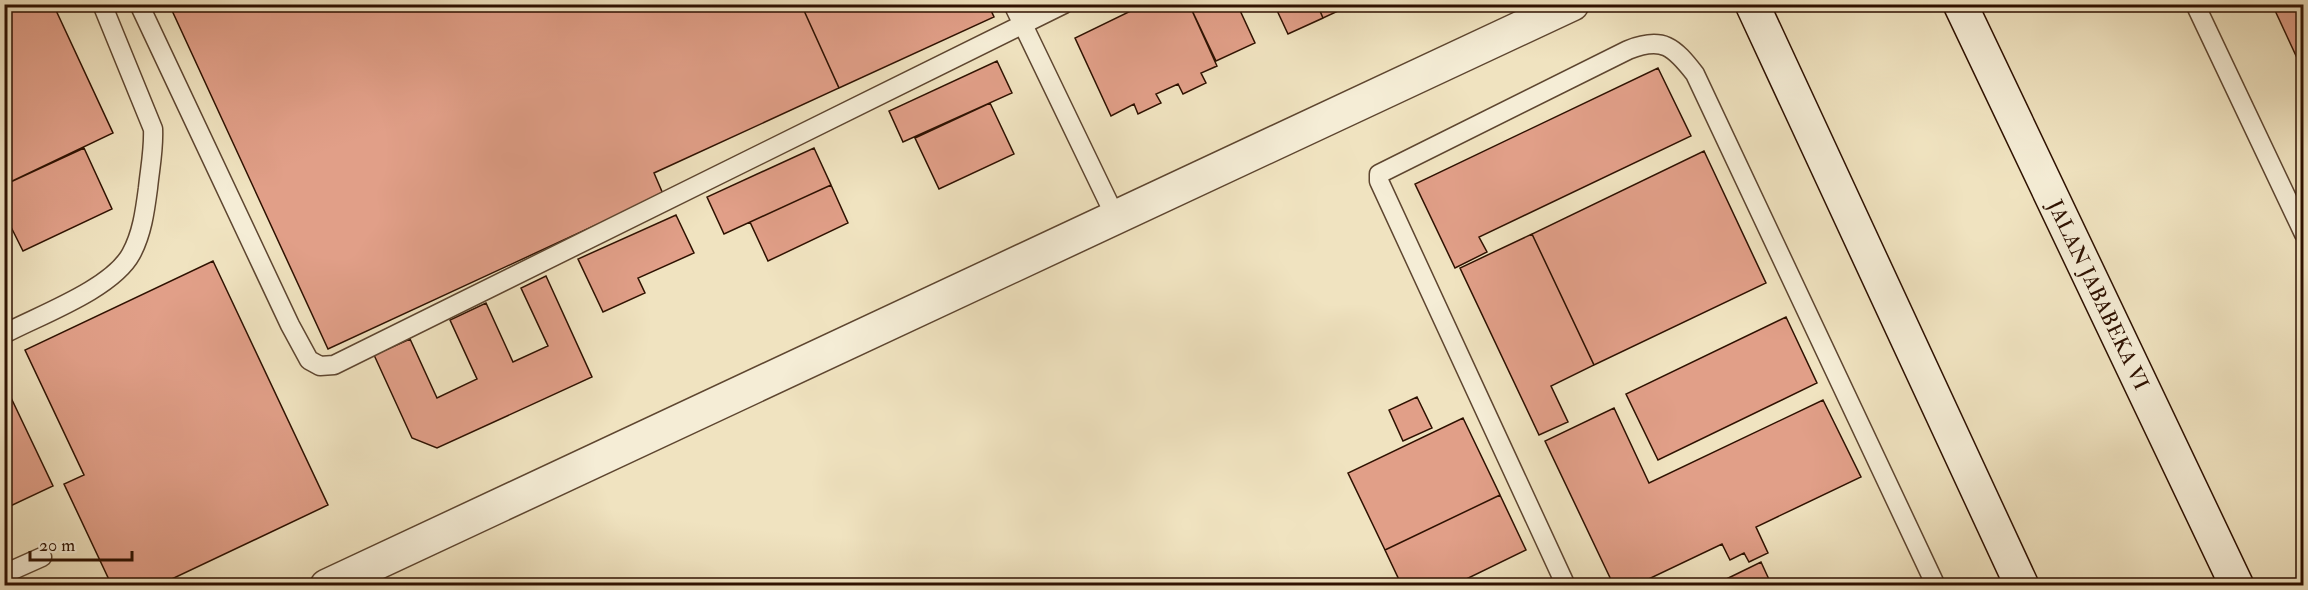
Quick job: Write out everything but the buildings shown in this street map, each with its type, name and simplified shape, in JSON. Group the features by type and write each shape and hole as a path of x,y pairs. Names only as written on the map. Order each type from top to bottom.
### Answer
{"street":[{"path":"327,585 1572,4"},
{"path":"1752,4 2022,585"},
{"name":"JALAN JABABEKA VI","path":"1960,4 2237,585"}],"lane":[{"path":"4,334 93,288 120,270 131,255 138,239 145,212 154,142 153,129 102,4"},
{"path":"140,4 290,325 309,360 326,366 334,365 1064,4"},
{"path":"1013,4 1116,218"},
{"path":"2195,4 2304,234"},
{"path":"1566,585 1379,181 1379,174 1628,50 1651,43 1661,44 1678,54 1695,74 1936,585"},
{"path":"4,573 42,556"}]}
